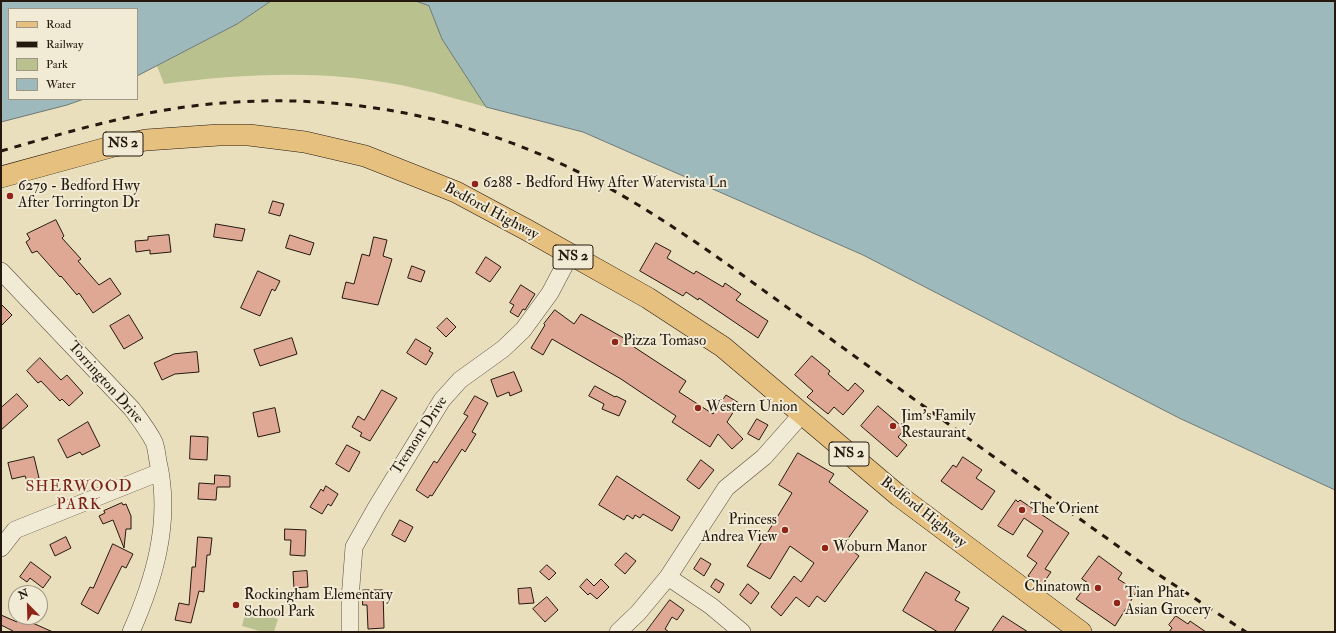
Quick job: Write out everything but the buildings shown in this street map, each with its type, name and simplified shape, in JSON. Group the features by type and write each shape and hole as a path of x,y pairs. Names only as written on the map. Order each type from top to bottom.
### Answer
{"main road":[{"name":"Bedford Highway","path":"1,178 114,146 146,140 219,134 276,137 331,147 365,156 456,192 648,298 723,347 899,496 1080,632"}],"street":[{"name":"Tremont Drive","path":"350,632 350,599 354,547 376,508 442,400 460,380 503,349 522,330 550,293 570,255"},
{"name":"Torrington Drive","path":"1,271 132,409 145,426 154,443 164,503 154,571 144,603 131,632"},
{"path":"618,632 638,613 668,577 726,488 764,457 802,414"},
{"path":"1,548 8,526 160,472"},
{"path":"668,577 711,606 742,632"}],"green space":[{"path":"271,1 416,1 429,6 442,39 486,107 427,91 355,78 259,75 164,84 157,66 237,24"},
{"path":"246,610 278,619 274,632 263,632 242,626"}],"water":[{"path":"1,1 271,1 237,24 138,75 138,8 8,8 8,100 81,100 1,122"},
{"path":"416,1 1335,1 1335,490 1179,418 863,255 583,132 486,107 442,39 429,6"}],"railway":[{"path":"1,151 96,125 169,109 241,102 289,101 337,103 384,109 477,131 522,147 566,166 612,189 699,244 1150,569 1246,632"}],"place":[{"name":"6288 - Bedford Hwy After Watervista Ln","path":"475,184"},
{"name":"6279 - Bedford Hwy After Torrington Dr","path":"10,196"},
{"name":"Pizza Tomaso","path":"615,342"},
{"name":"Western Union","path":"698,408"},
{"name":"Jim's Family Restaurant","path":"893,426"},
{"name":"The Orient","path":"1022,510"},
{"name":"Princess Andrea View","path":"785,530"},
{"name":"Woburn Manor","path":"825,548"},
{"name":"Chinatown","path":"1098,588"},
{"name":"Tian Phat Asian Grocery","path":"1117,603"},
{"name":"Rockingham Elementary School Park","path":"236,605"}],"district":[{"name":"SHERWOOD PARK","path":"79,497"}]}
